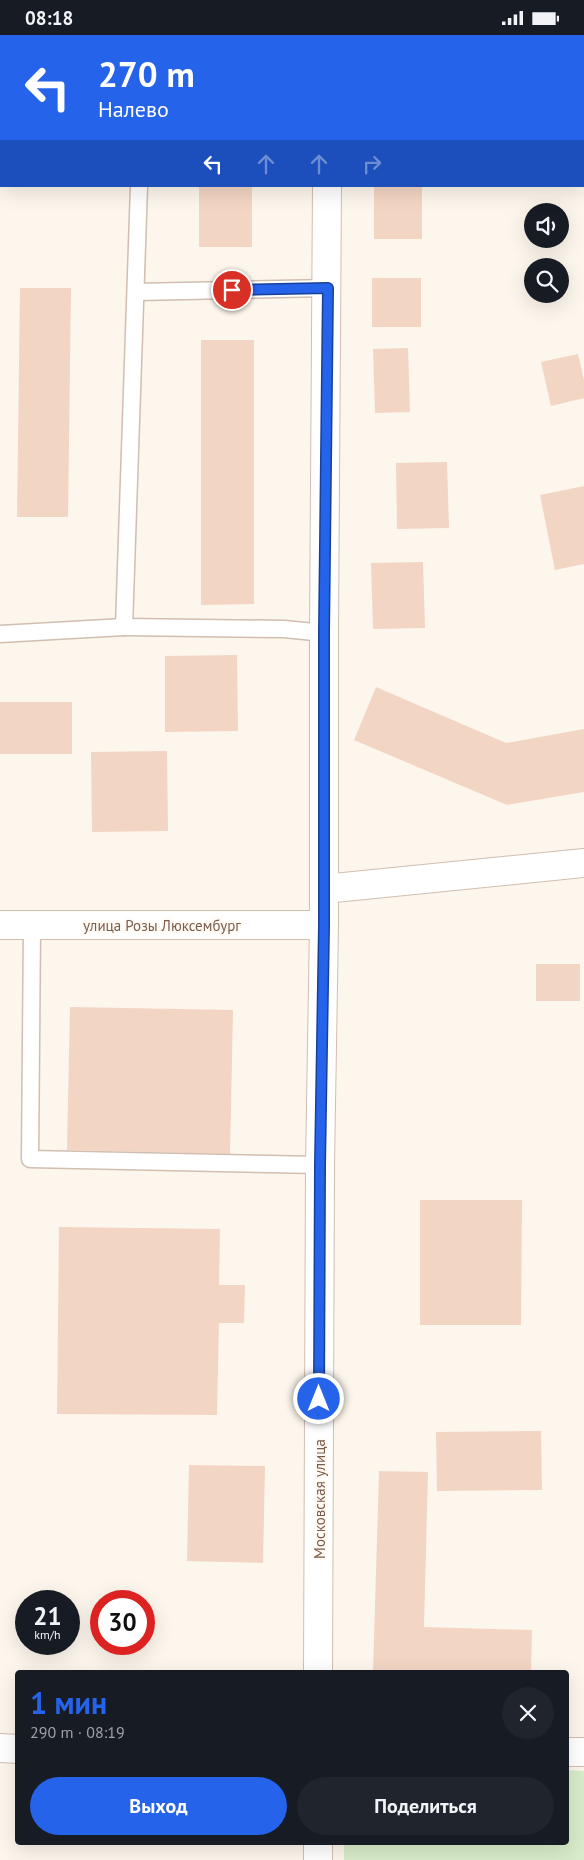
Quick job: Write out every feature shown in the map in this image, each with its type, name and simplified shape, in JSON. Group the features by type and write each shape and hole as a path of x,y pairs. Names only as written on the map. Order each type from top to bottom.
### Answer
{"street":[{"name":"Московская улица","path":"318,1670 328,187"},
{"path":"324,889 584,863"},
{"name":"улица Розы Люксембург","path":"0,925 324,925"},
{"path":"0,1748 15,1749"},
{"path":"569,1752 584,1752"},
{"path":"318,1845 318,1860"}],"lane":[{"path":"124,627 140,187"},
{"path":"136,292 328,288"},
{"path":"0,634 124,627 284,629 324,633"},
{"path":"32,926 30,1159 320,1165"}],"green space":[{"path":"569,1770 584,1771 584,1860 344,1860 344,1845 569,1845"}],"building":[{"path":"199,187 252,187 252,247 199,247"},
{"path":"374,187 422,187 422,239 374,239"},
{"path":"372,278 421,278 421,327 372,327"},
{"path":"20,288 71,288 68,517 17,517"},
{"path":"201,340 254,340 254,604 201,605"},
{"path":"408,348 410,412 375,413 373,349"},
{"path":"578,354 584,380 584,398 551,406 541,362"},
{"path":"447,462 449,528 397,529 396,463"},
{"path":"584,486 584,564 555,570 540,495"},
{"path":"423,562 425,628 373,629 371,563"},
{"path":"237,655 238,731 165,732 165,656"},
{"path":"376,687 506,743 584,729 584,792 507,805 354,740"},
{"path":"0,702 72,702 72,754 0,754"},
{"path":"167,751 168,831 92,832 91,752"},
{"path":"536,964 580,964 580,1001 536,1001"},
{"path":"70,1007 233,1010 230,1154 67,1150"},
{"path":"420,1200 522,1200 521,1325 420,1325"},
{"path":"59,1227 220,1229 219,1285 245,1285 244,1323 219,1323 217,1415 57,1414"},
{"path":"541,1431 542,1490 437,1491 436,1432"},
{"path":"189,1465 265,1466 263,1563 187,1561"},
{"path":"379,1471 428,1472 424,1627 532,1630 531,1670 373,1670"}],"route":[{"path":"232,290 328,288 319,1399"}]}
